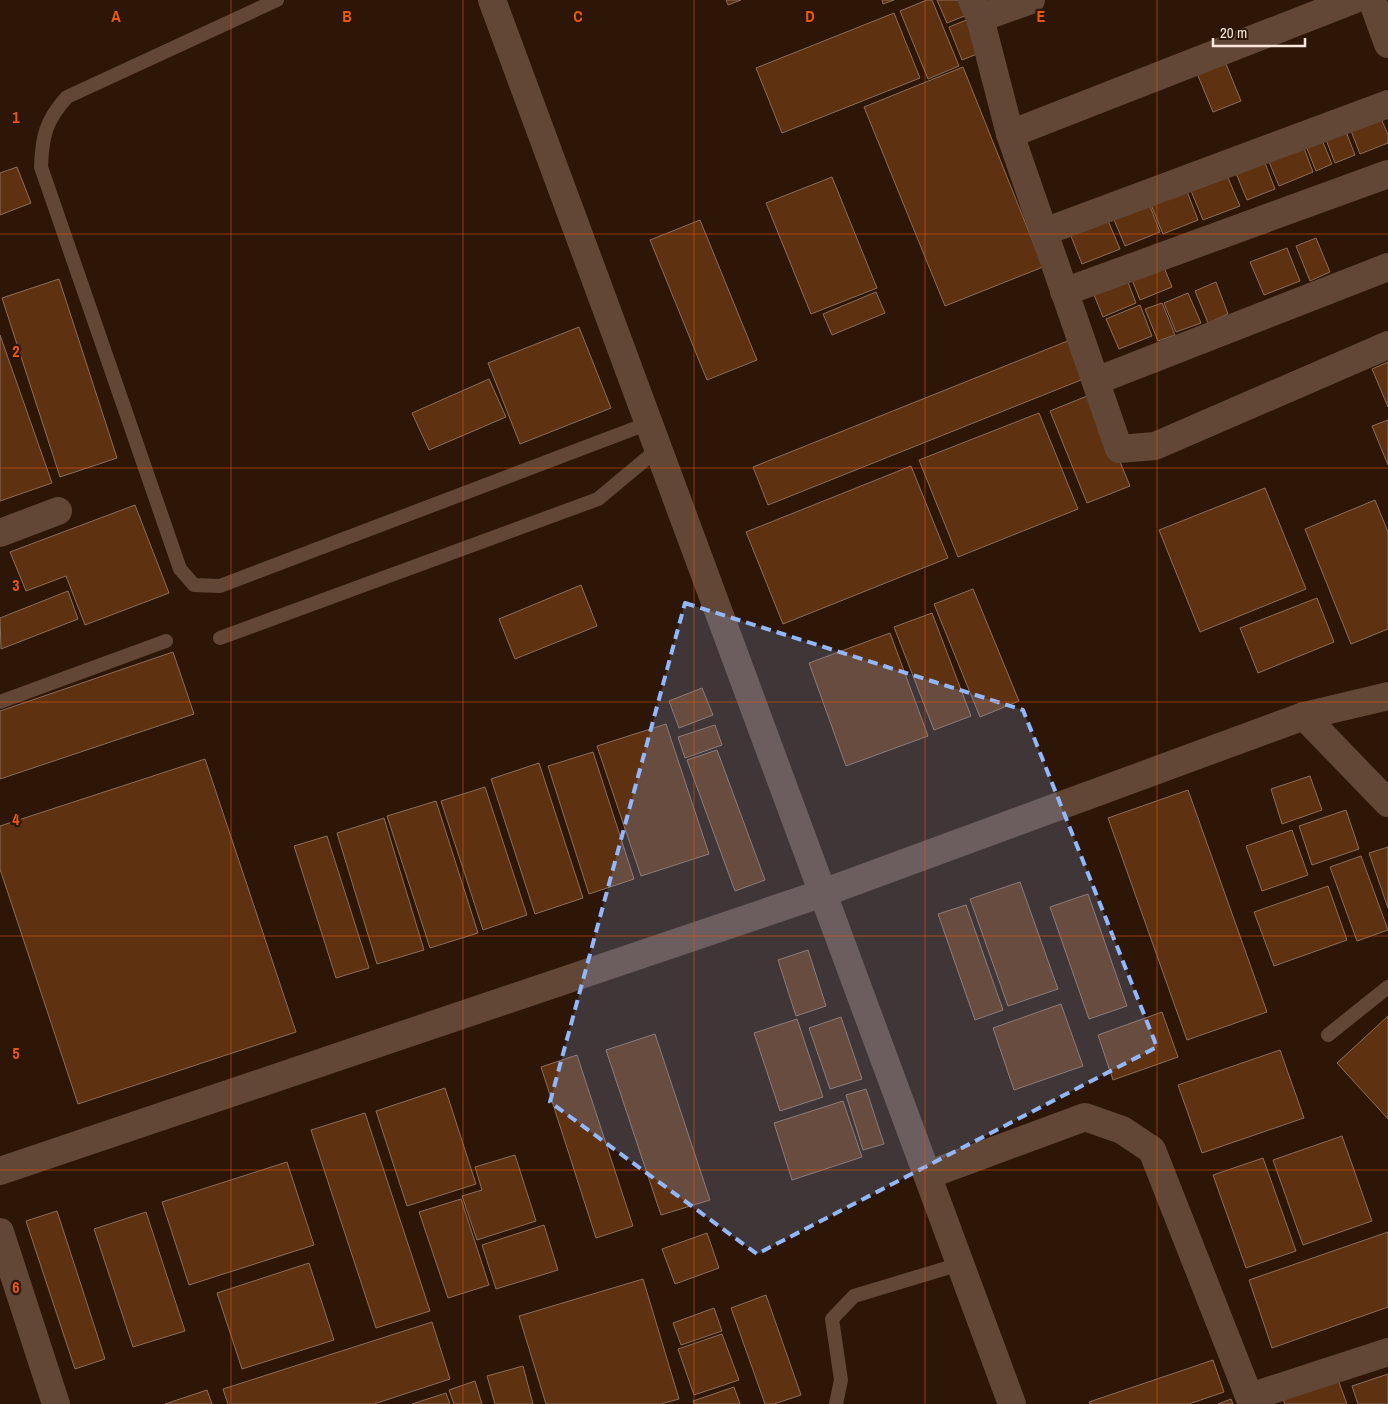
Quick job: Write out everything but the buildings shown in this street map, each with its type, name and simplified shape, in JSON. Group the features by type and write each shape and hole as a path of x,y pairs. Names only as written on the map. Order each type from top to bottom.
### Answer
{"street":[{"path":"492,0 1012,1404"},
{"path":"1031,0 976,9 1010,134 1119,450 1155,446 1388,345"},
{"path":"1010,134 1353,0"},
{"path":"1372,0 1388,44"},
{"path":"1044,232 1388,104"},
{"path":"1064,292 1388,174"},
{"path":"1096,381 1388,268"},
{"path":"0,533 58,511"},
{"path":"0,1171 823,893 1304,716 1388,696"},
{"path":"1304,716 1388,803"},
{"path":"928,1175 1085,1118 1122,1130 1152,1150 1251,1401 1388,1352"},
{"path":"0,1232 56,1404"}],"lane":[{"path":"277,0 67,97 54,111 42,139 41,167 180,569 194,586 220,586 649,423"},
{"path":"220,638 598,499 658,449"},
{"path":"0,702 166,641"},
{"path":"1328,1035 1388,987"},
{"path":"836,1404 841,1380 832,1319 838,1310 854,1296 960,1264"}],"highlighted area":[{"path":"685,603 1023,710 1157,1047 757,1254 550,1102"}]}
